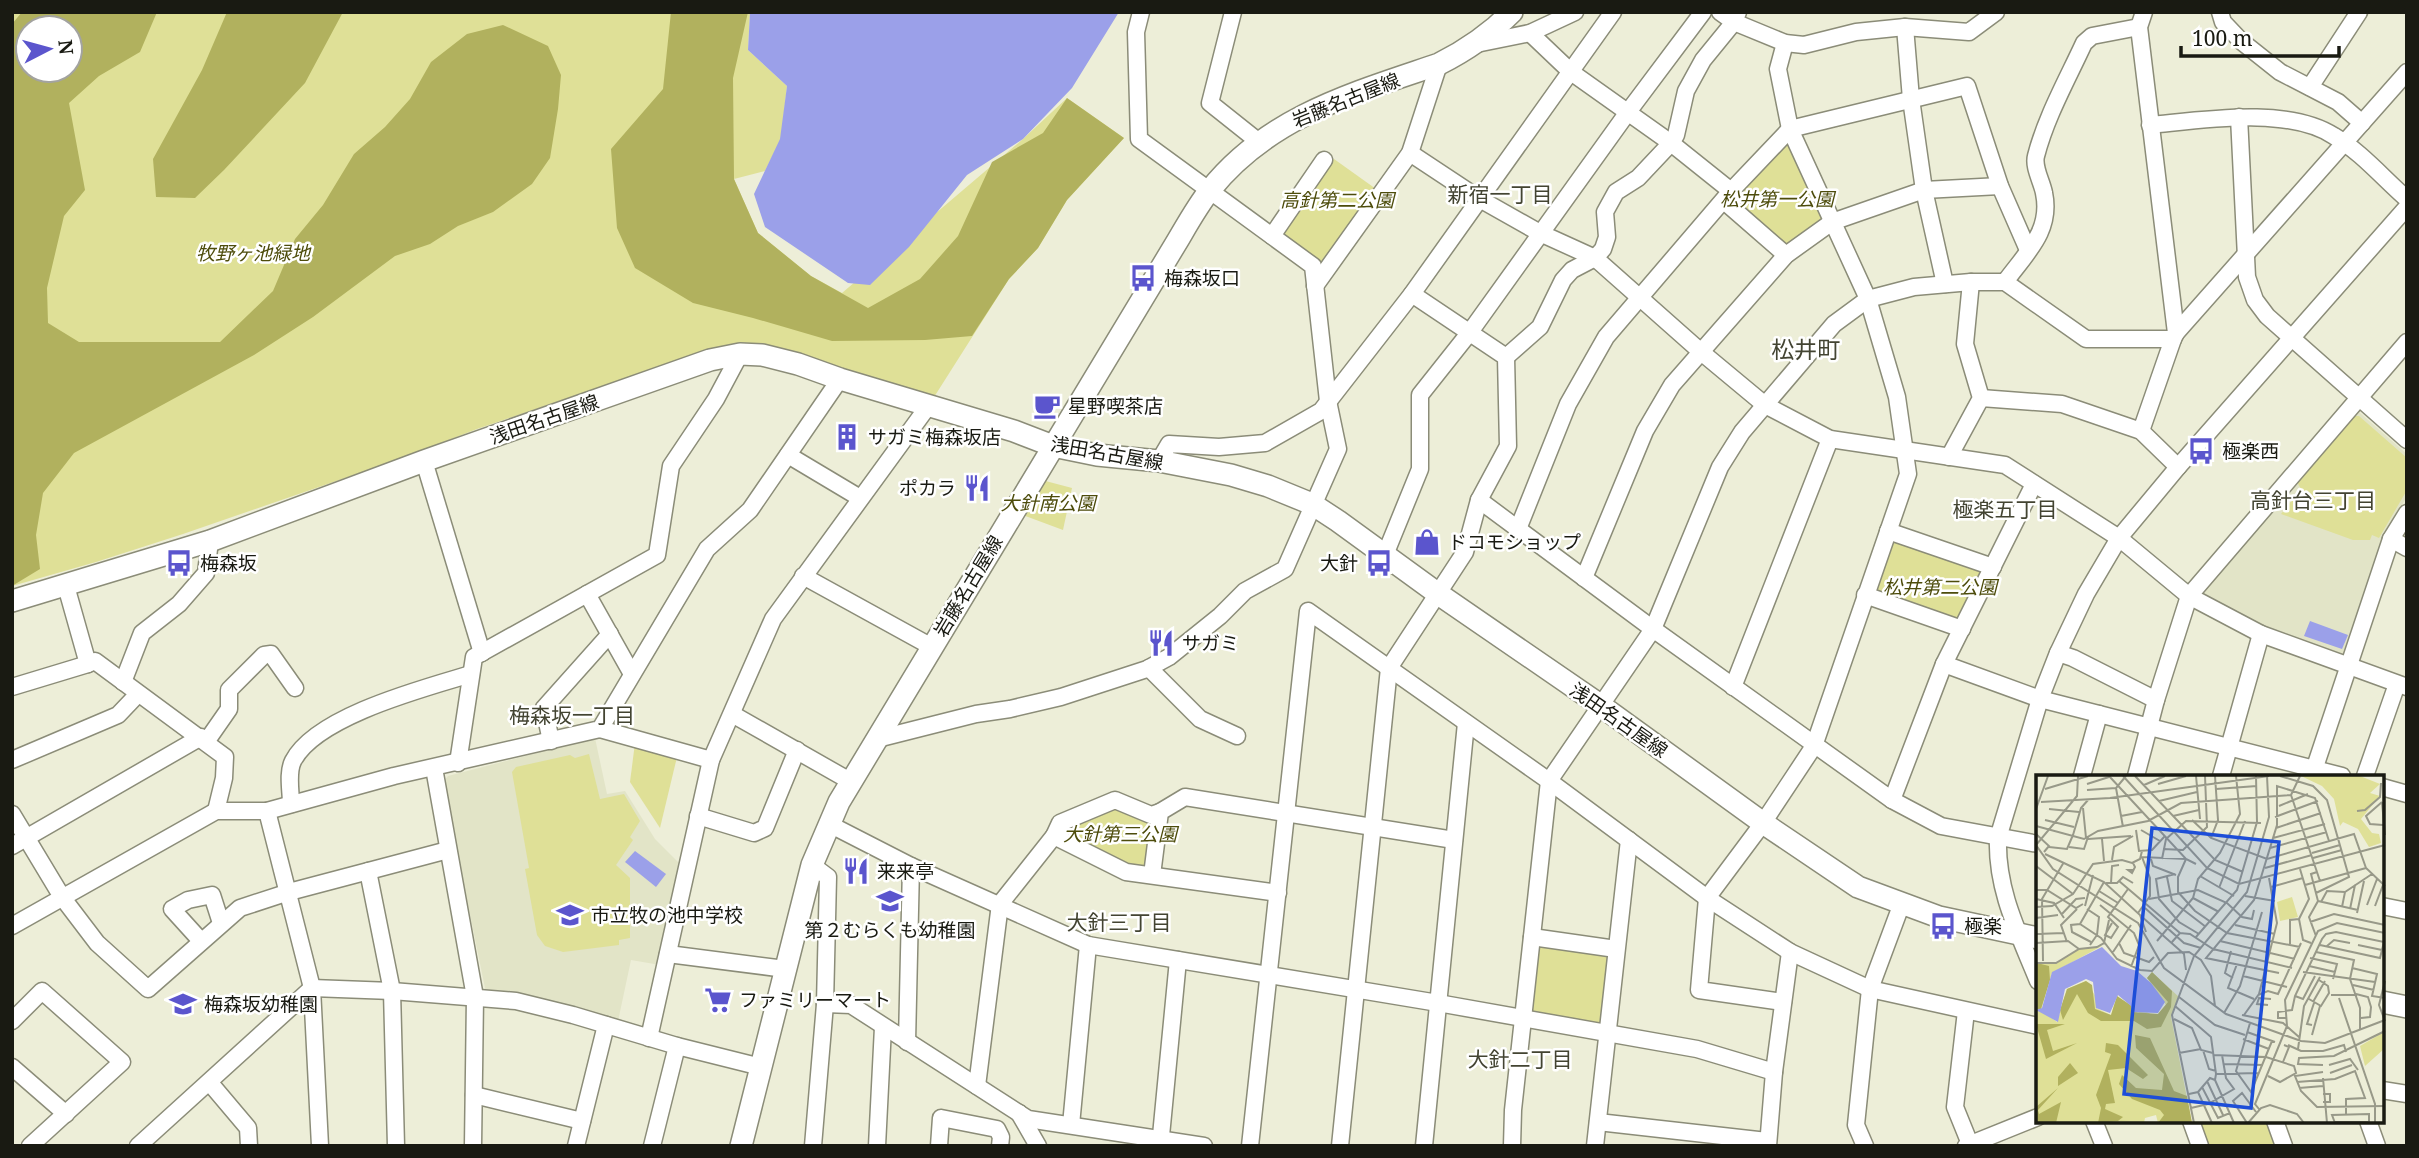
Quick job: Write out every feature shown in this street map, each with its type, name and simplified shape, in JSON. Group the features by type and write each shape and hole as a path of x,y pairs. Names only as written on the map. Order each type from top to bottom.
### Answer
{"main road":[{"name":"岩藤名古屋線","path":"741,1146 812,864 850,781 1210,191 1232,166 1259,142 1311,110 1439,64 1476,44 1512,12"},
{"name":"浅田名古屋線","path":"12,601 210,541 424,461 710,360 740,354 769,357 1014,431 1053,446 1097,455 1159,461 1231,475 1268,486 1312,504 1600,705 1763,823 1858,887 1939,917 2028,936"},
{"path":"2384,1003 2407,1007"}],"street":[{"path":"877,738 1061,697 1149,668 1170,657 1220,616 1245,591 1285,569 1338,449 1328,401 1313,266 1139,139 1136,32 1141,12"},
{"path":"1233,12 1210,103 1259,142"},
{"path":"1476,44 1530,33 1574,12"},
{"path":"1159,461 1169,444 1219,447 1265,443 1321,411 1412,294 1613,12"},
{"path":"1385,555 1420,469 1420,395 1470,332 1703,12"},
{"path":"1720,12 1736,17 1785,43 1804,45 1856,32 1905,27 1969,32 1996,12"},
{"path":"2220,12 2223,22 2241,41 2280,72 2338,102 2362,123"},
{"path":"2310,87 2359,12"},
{"path":"1506,357 1541,327 1563,280 1572,270 1595,258 1604,249 1607,237 1605,212 1616,192 1638,178 1671,143 1676,135 1686,91 1703,60 1736,17"},
{"path":"2005,282 2040,236 2045,218 2044,195 2035,160 2048,120 2084,43 2092,36 2142,20 2150,125 2174,336"},
{"path":"1905,27 1910,99 1924,190 1945,284"},
{"path":"1530,33 1571,72 1671,143 1786,255"},
{"path":"1783,1002 1699,990 1707,898 1763,823 1814,746 1908,474 1896,397 1868,299 1790,129 1778,69 1785,43"},
{"path":"1315,286 1410,153 1439,64"},
{"path":"2141,431 2174,336 2407,72"},
{"path":"1518,529 1568,404 1606,337 1790,129 1967,86 2000,186 2028,250"},
{"path":"2150,125 2239,117 2301,122 2333,134 2407,199"},
{"path":"2239,117 2247,277 2255,300 2290,338 2407,440"},
{"path":"1410,153 1478,198 1540,233 1595,258 1765,405 1830,439 2005,465 2119,538 2189,596 2261,635 2402,685 2365,775"},
{"path":"1272,236 1324,160"},
{"path":"1584,578 1644,431 1672,385 1786,255 1832,222 1924,190 2000,186"},
{"path":"2036,972 2028,936 2008,908 2001,884 1997,861 1998,838 2040,699 2057,653 2086,594 2119,538 2290,338 2407,207"},
{"path":"1949,457 1981,398 1965,344 1971,282"},
{"path":"1512,1146 1513,1110 1549,781 1653,629 1720,467 1742,432 1834,324 1868,299 1914,287 2005,282 2086,339 2174,336"},
{"path":"1412,294 1506,357"},
{"path":"2136,775 2156,700 2189,596 2407,342"},
{"path":"458,763 474,657 657,555 671,466 716,399 740,354"},
{"path":"1340,1146 1390,668 1465,552 1479,500 1508,446 1506,357"},
{"path":"600,729 706,549 750,510 840,379"},
{"path":"1981,398 2062,404 2141,431 2178,467"},
{"path":"649,1038 710,760 773,619 929,405"},
{"path":"1733,687 1830,439"},
{"path":"788,455 860,498"},
{"path":"424,461 482,653"},
{"path":"1892,800 1944,664 2034,484"},
{"path":"1479,500 1814,746 1892,800 1941,827 2036,844"},
{"path":"2313,773 2391,539 2407,513"},
{"path":"1888,530 1993,567"},
{"path":"2391,539 2407,548"},
{"path":"123,682 142,633 179,604 206,573 210,541"},
{"path":"803,576 932,647"},
{"path":"66,586 88,663"},
{"path":"587,594 632,674"},
{"path":"1865,595 1962,629"},
{"path":"1250,1146 1308,611 1549,781 1707,898 1790,952 1870,989 2036,1026"},
{"path":"551,741 544,708 610,634"},
{"path":"2221,775 2261,635"},
{"path":"2057,653 2073,658 2156,700"},
{"path":"19,841 203,740 229,709 229,690 264,655 271,654 295,688"},
{"path":"12,687 95,661 221,752 226,762 216,811"},
{"path":"1944,664 2040,699 2313,773 2332,775"},
{"path":"1149,668 1200,719 1237,736"},
{"path":"291,804 290,768 307,743 327,729 373,705 471,674"},
{"path":"12,760 118,715 138,694"},
{"path":"2082,775 2099,714"},
{"path":"732,715 850,781"},
{"path":"1424,1146 1466,723"},
{"path":"12,926 216,811 267,811 394,776 600,729 710,760"},
{"path":"698,816 754,833 765,828 797,750"},
{"path":"434,768 475,997 474,1146"},
{"path":"2384,788 2407,794"},
{"path":"977,1086 1000,904 1054,836 1060,823 1115,800 1152,815 1185,797 1454,840"},
{"path":"267,811 312,988 320,1146"},
{"path":"1152,875 1160,812"},
{"path":"12,814 19,841 97,943 148,989 240,908 289,892 448,850"},
{"path":"829,824 911,866 1088,945 1523,1017 1697,1049 1774,1072"},
{"path":"1054,836 1126,872 1278,893"},
{"path":"1595,1146 1629,840"},
{"path":"812,864 828,877 824,1004 813,1146"},
{"path":"907,1042 911,866"},
{"path":"368,871 392,991 396,1146"},
{"path":"201,941 172,909 188,900 212,895 221,923"},
{"path":"1865,1146 1856,1125 1870,989 1902,903"},
{"path":"2384,906 2407,911"},
{"path":"1532,937 1616,949"},
{"path":"1071,1125 1088,945"},
{"path":"1598,1122 1768,1143 1774,1072 1790,952"},
{"path":"667,954 785,969"},
{"path":"1161,1142 1178,960"},
{"path":"138,1146 312,988 516,1001 761,1067"},
{"path":"12,1021 42,991 122,1062 30,1146"},
{"path":"824,1004 851,1005 1028,1119 1161,1142 1203,1146"},
{"path":"1966,1011 1955,1107 1968,1145 2003,1139 2036,1119"},
{"path":"576,1146 606,1025"},
{"path":"877,1146 883,1027"},
{"path":"652,1146 677,1046"},
{"path":"12,1067 66,1114"},
{"path":"210,1083 248,1128 249,1146"},
{"path":"2384,1090 2407,1094"},
{"path":"474,1096 582,1121"},
{"path":"1019,1113 1038,1146"},
{"path":"939,1146 941,1118 997,1129 1001,1137 1000,1146"},
{"path":"2095,1123 2104,1146"},
{"path":"2192,1123 2200,1146"},
{"path":"2276,1123 2284,1146"},
{"path":"2369,1123 2377,1146"}],"shaded area":[{"path":"22,12 157,12 140,52 99,76 69,103 85,190 64,216 47,288 48,323 79,342 220,342 273,291 295,239 323,205 354,154 385,127 410,99 431,62 467,34 503,25 548,46 561,75 558,109 550,158 532,184 493,212 458,226 430,244 395,256 313,317 254,355 74,453 43,493 36,535 40,569 12,586 14,22 14,84 84,84 84,14 20,14"},
{"path":"227,12 343,12 305,83 224,170 195,198 156,197 153,159 202,70"},
{"path":"671,12 748,12 733,78 734,179 758,233 811,276 868,308 920,279 958,236 992,162 1043,133 1067,98 1124,138 1067,200 1038,248 1009,279 972,336 925,340 832,341 693,303 635,268 617,228 611,149 663,89"},
{"path":"2355,412 2359,412 2407,454 2407,497 2383,535 2347,652 2342,656 2262,628 2204,595 2203,591"},
{"name":"市立牧の池中学校","path":"595,738 607,794 625,791 655,839 681,865 660,965 631,960 617,1026 486,993 443,782 448,776"}],"green space":[{"name":"牧野ヶ池緑地","path":"12,12 750,12 748,50 787,86 781,139 765,171 734,179 758,233 811,276 842,293 1023,139 1067,98 1124,138 1067,200 1038,248 1009,279 929,405 740,354 638,374 477,429 397,460 96,562 12,586"},
{"name":"松井第一公園","path":"1789,135 1827,221 1783,253 1724,201"},
{"name":"高針第二公園","path":"1334,159 1376,189 1323,264 1280,233"},
{"path":"2355,416 2359,416 2407,458 2407,490 2379,538 2372,535 2370,540 2353,540 2281,514 2301,489 2297,482"},
{"name":"大針南公園","path":"1038,479 1072,488 1063,530 1020,514"},
{"name":"松井第二公園","path":"1891,540 1983,571 1957,624 1873,591"},
{"path":"635,743 677,757 660,828 630,782"},
{"path":"589,754 600,799 624,794 640,821 630,837 633,840 616,865 630,878 630,938 619,940 619,945 563,952 545,946 537,935 525,869 529,868 512,772 516,767 570,755 575,758"},
{"name":"大針第三公園","path":"1115,804 1154,822 1149,869 1129,866 1063,834 1064,828"},
{"path":"1539,942 1612,953 1602,1026 1528,1016"},
{"path":"2198,1123 2269,1123 2277,1146 2206,1146"}],"water":[{"path":"750,12 1119,12 1072,88 1023,139 967,175 909,247 870,285 848,283 765,227 754,194 780,139 787,86 748,50"},
{"path":"2310,621 2348,635 2342,649 2304,636"},
{"path":"635,851 666,874 656,887 625,862"}],"place":[{"name":"梅森坂口","path":"1143,278"},
{"name":"星野喫茶店","path":"1047,406"},
{"name":"サガミ梅森坂店","path":"847,437"},
{"name":"極楽西","path":"2201,451"},
{"name":"ポカラ","path":"977,488"},
{"name":"ドコモショップ","path":"1427,542"},
{"name":"梅森坂","path":"179,563"},
{"name":"大針","path":"1379,563"},
{"name":"サガミ","path":"1161,643"},
{"name":"来来亭","path":"856,871"},
{"name":"第２むらくも幼稚園","path":"890,901"},
{"name":"市立牧の池中学校","path":"570,915"},
{"name":"極楽","path":"1943,926"},
{"name":"ファミリーマート","path":"718,1000"},
{"name":"梅森坂幼稚園","path":"183,1004"}],"district":[{"name":"新宿一丁目","path":"1500,195"},
{"name":"松井町","path":"1806,350"},
{"name":"高針台三丁目","path":"2313,501"},
{"name":"極楽五丁目","path":"2005,510"},
{"name":"梅森坂一丁目","path":"572,716"},
{"name":"大針三丁目","path":"1119,923"},
{"name":"大針二丁目","path":"1520,1060"}]}
